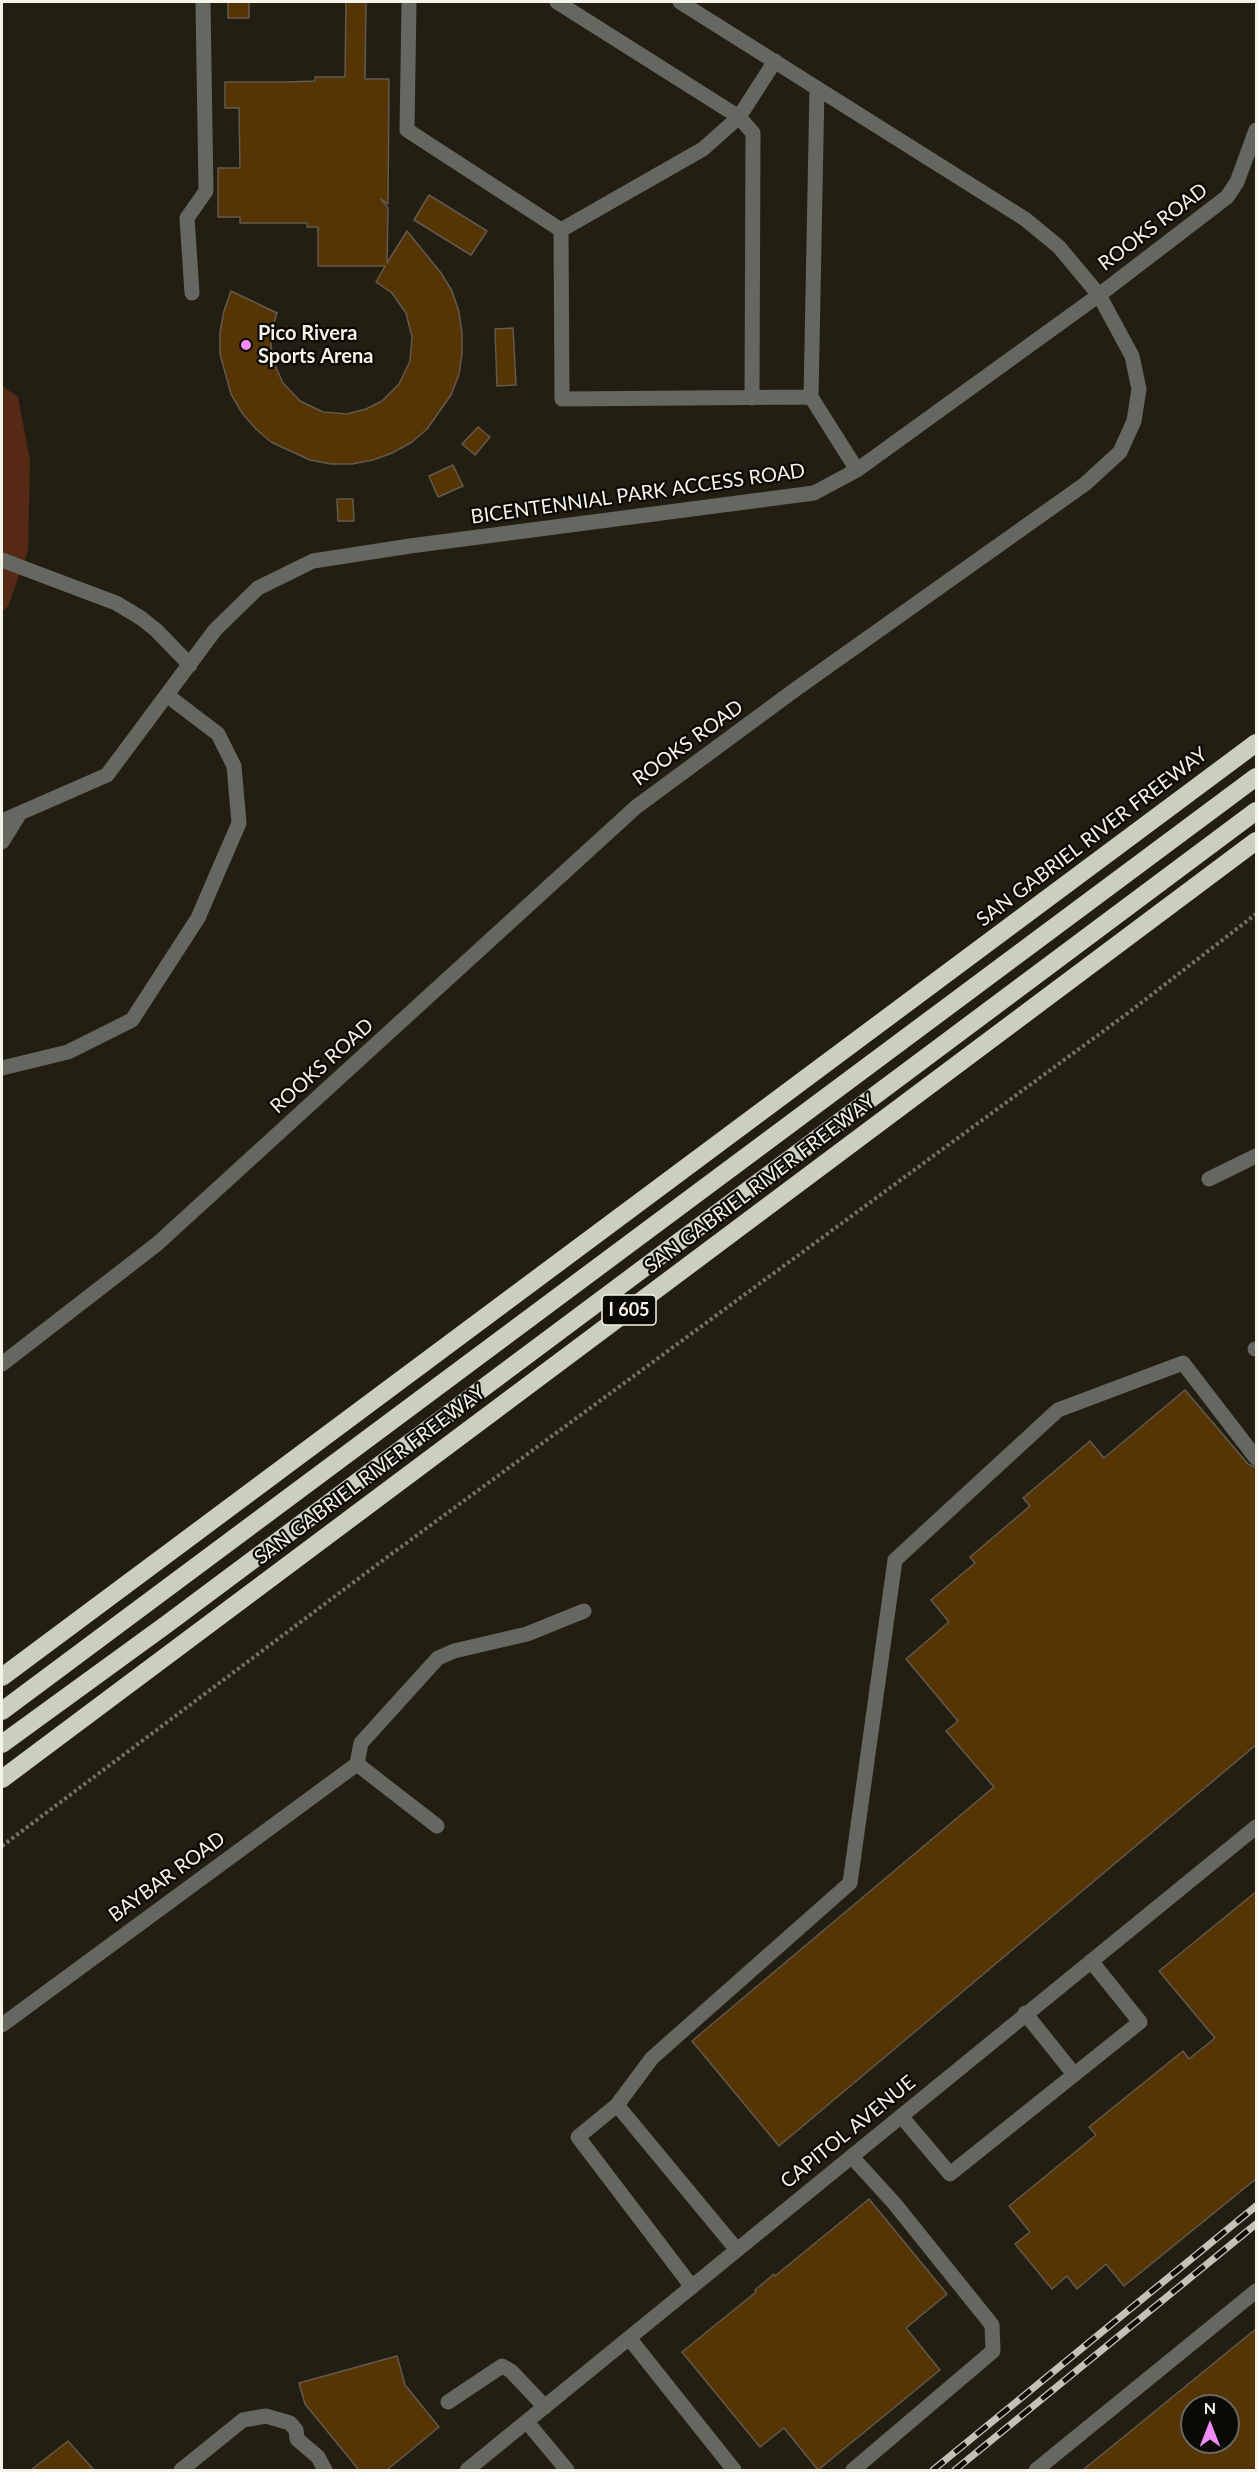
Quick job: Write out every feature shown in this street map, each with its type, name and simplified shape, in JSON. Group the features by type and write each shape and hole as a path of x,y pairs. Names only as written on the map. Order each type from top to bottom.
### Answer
{"highway":[{"name":"SAN GABRIEL RIVER FREEWAY","path":"2,1677 1257,743"},
{"path":"2,1711 1257,777"},
{"path":"2,1744 167,1624 1257,812"},
{"name":"SAN GABRIEL RIVER FREEWAY","path":"2,1779 1257,841"}],"street":[{"path":"192,293 187,218 206,192 203,2"},
{"path":"409,2 407,130 561,230"},
{"path":"557,2 739,117 753,133 752,398"},
{"path":"680,2 1026,219 1059,247 1099,295"},
{"path":"561,230 704,149 739,117 775,61"},
{"path":"817,88 811,398 857,470"},
{"name":"ROOKS ROAD","path":"2,1364 157,1244 636,807 796,689 1084,484 1120,452 1134,421 1139,389 1132,356 1099,295 1227,197 1237,182 1257,130"},
{"path":"561,230 562,399 811,398"},
{"name":"BICENTENNIAL PARK ACCESS ROAD","path":"2,820 107,775 215,630 258,588 313,561 410,546 814,493 857,470 1099,295"},
{"path":"2,560 116,603 156,630 190,665"},
{"path":"2,1068 68,1052 132,1020 198,918 239,823 234,766 218,734 168,696"},
{"path":"2,842 20,813"},
{"path":"1209,1179 1257,1156"},
{"path":"692,2287 578,2137 617,2105 652,2058 850,1883 895,1560 1058,1410 1183,1363 1257,1458"},
{"path":"437,1826 357,1764 361,1743 380,1725 438,1658 454,1651 527,1634 584,1611"},
{"name":"BAYBAR ROAD","path":"2,2025 357,1764"},
{"name":"CAPITOL AVENUE","path":"467,2470 1257,1827"},
{"path":"901,2116 950,2174 1073,2073 1140,2022 1091,1961"},
{"path":"1026,2013 1073,2073"},
{"path":"617,2105 737,2250"},
{"path":"852,2157 894,2203 992,2325 993,2351 853,2470"},
{"path":"1036,2470 1257,2291"},
{"path":"629,2338 734,2470"},
{"path":"448,2402 502,2366 511,2371 545,2407"},
{"path":"182,2470 243,2420 253,2416 266,2416 290,2423 296,2430 297,2439 318,2457 325,2470"},
{"path":"527,2422 567,2470"}],"path":[{"path":"2,1846 386,1558 1128,1013 1257,914"}],"shaded area":[{"path":"2,386 18,397 30,460 28,551 8,606 2,613"}],"building":[{"path":"228,2 249,2 249,18 228,18"},
{"path":"346,2 366,2 365,79 389,79 388,204 381,199 388,208 387,263 407,231 441,273 452,291 459,312 462,354 459,374 451,395 427,429 412,442 373,460 352,464 331,464 310,460 271,442 242,413 231,394 220,354 220,332 231,291 277,313 270,336 273,361 283,383 300,401 323,412 347,414 366,409 382,401 399,384 410,361 412,337 406,313 392,293 376,282 385,266 318,266 318,227 307,227 307,223 240,223 240,217 218,217 218,168 240,168 239,108 225,108 225,82 315,81 315,77 345,77"},
{"path":"429,195 487,231 471,255 414,220"},
{"path":"513,328 516,385 497,386 495,329"},
{"path":"478,427 490,437 475,455 462,444"},
{"path":"453,465 463,486 438,497 429,476"},
{"path":"337,499 353,499 354,521 338,521"},
{"path":"1185,1390 1248,1464 1257,1468 1257,1744 779,2146 692,2041 994,1787 946,1731 958,1721 906,1659 949,1622 931,1600 975,1563 970,1557 1030,1506 1023,1498 1090,1441 1104,1458"},
{"path":"1257,1891 1257,2178 1124,2286 1106,2264 1077,2289 1067,2276 1052,2289 1015,2244 1030,2232 1009,2206 1096,2135 1089,2127 1183,2051 1189,2059 1215,2038 1159,1971"},
{"path":"869,2199 947,2294 906,2328 940,2370 818,2470 784,2428 760,2447 682,2352 756,2292 755,2290 774,2274 775,2276"},
{"path":"1257,2328 1257,2470 1083,2470"},
{"path":"397,2356 405,2385 439,2427 387,2470 359,2470 305,2404 299,2383"},
{"path":"68,2441 94,2470 31,2470"}],"railway":[{"path":"933,2470 1256,2206"},
{"path":"955,2470 1256,2224"}],"place":[{"name":"Pico Rivera Sports Arena","path":"246,345"}]}
